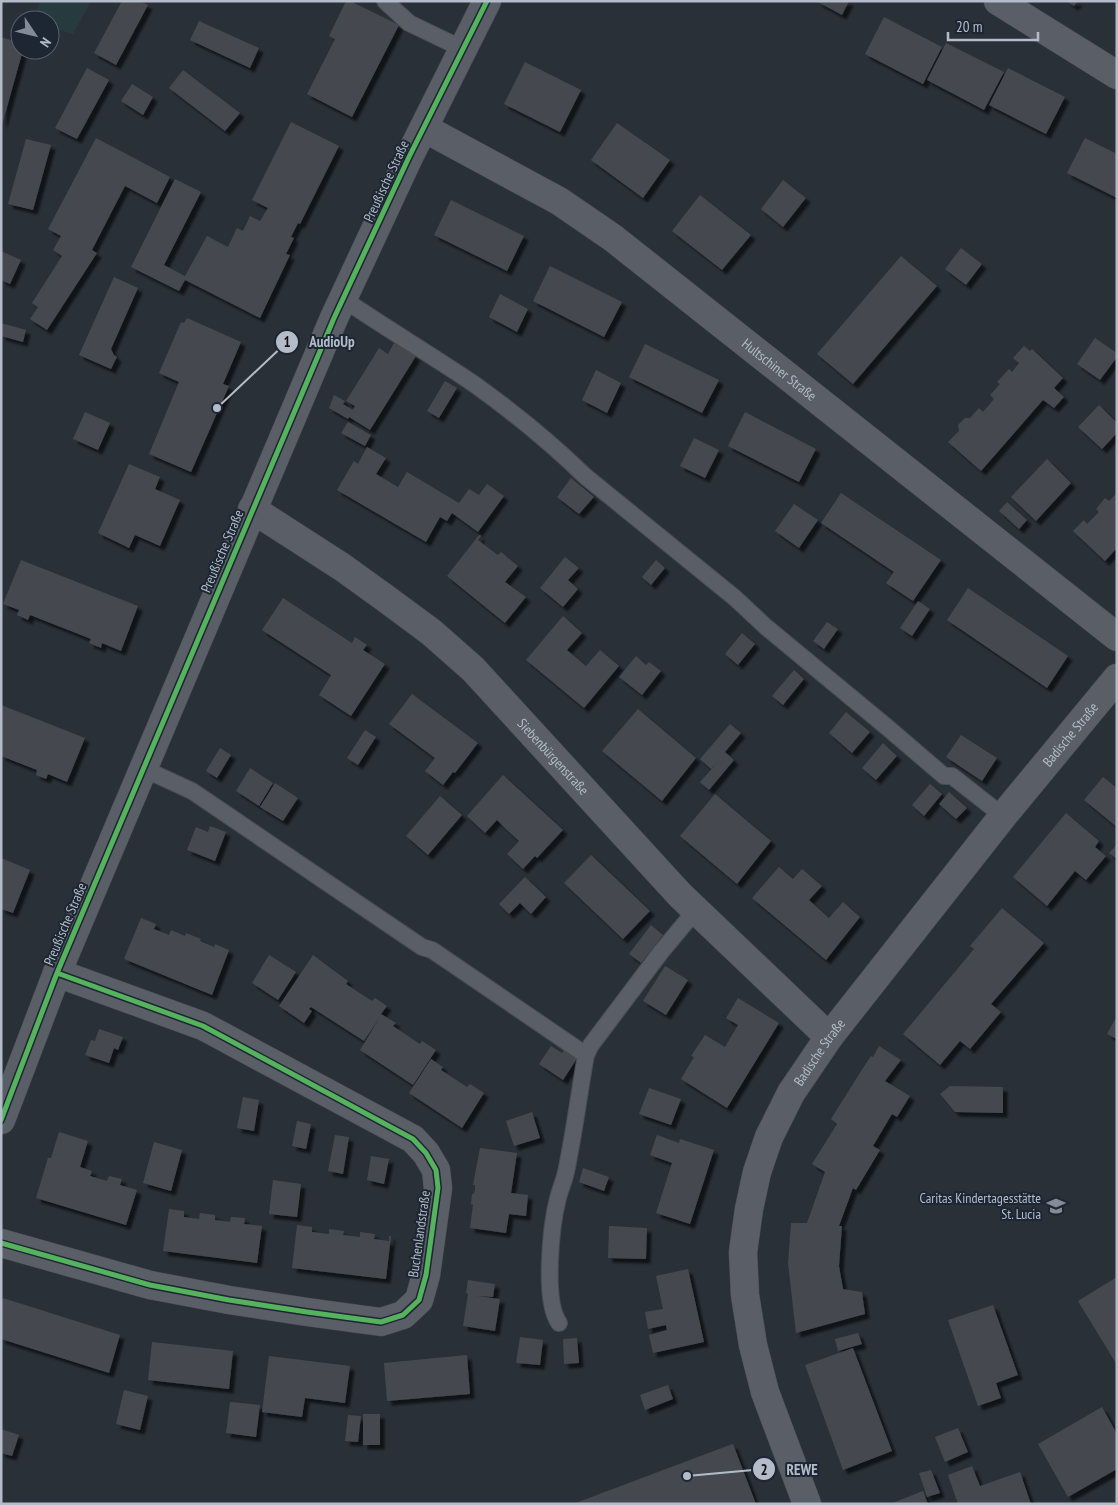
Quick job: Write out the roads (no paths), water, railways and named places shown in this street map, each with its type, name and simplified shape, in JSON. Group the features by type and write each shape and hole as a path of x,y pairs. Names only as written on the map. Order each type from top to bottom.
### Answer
{"street":[{"name":"Preußische Straße","path":"1,1120 57,973 142,768 343,299 487,1"},
{"path":"998,1 1117,75"},
{"name":"Hultschiner Straße","path":"424,128 559,201 613,238 1117,637"},
{"name":"Siebenbürgenstraße","path":"252,509 342,567 385,598 431,632 473,669 516,714 629,841 696,910 829,1037"},
{"name":"Badische Straße","path":"807,1504 765,1392 754,1352 745,1296 743,1252 749,1209 757,1172 769,1137 791,1093 829,1037 1003,816 1117,678"},
{"name":"Buchenlandstraße","path":"1,1242 150,1285 297,1311 381,1322 403,1315 418,1300 426,1276 438,1188 436,1170 426,1153 413,1139 203,1026 57,973"}],"lane":[{"path":"385,1 410,22 463,49"},
{"path":"343,299 474,385 508,410 735,598 766,627 944,776 952,776 1003,816"},
{"path":"142,768 192,791 422,947 432,950 586,1055"},
{"path":"559,1323 554,1316 550,1285 552,1232 565,1174 586,1055 591,1045 638,983 696,910"}],"place":[{"name":"AudioUp","path":"217,408"},
{"name":"Caritas Kindertagesstätte St. Lucia","path":"1056,1206"},
{"name":"REWE","path":"687,1476"}]}
